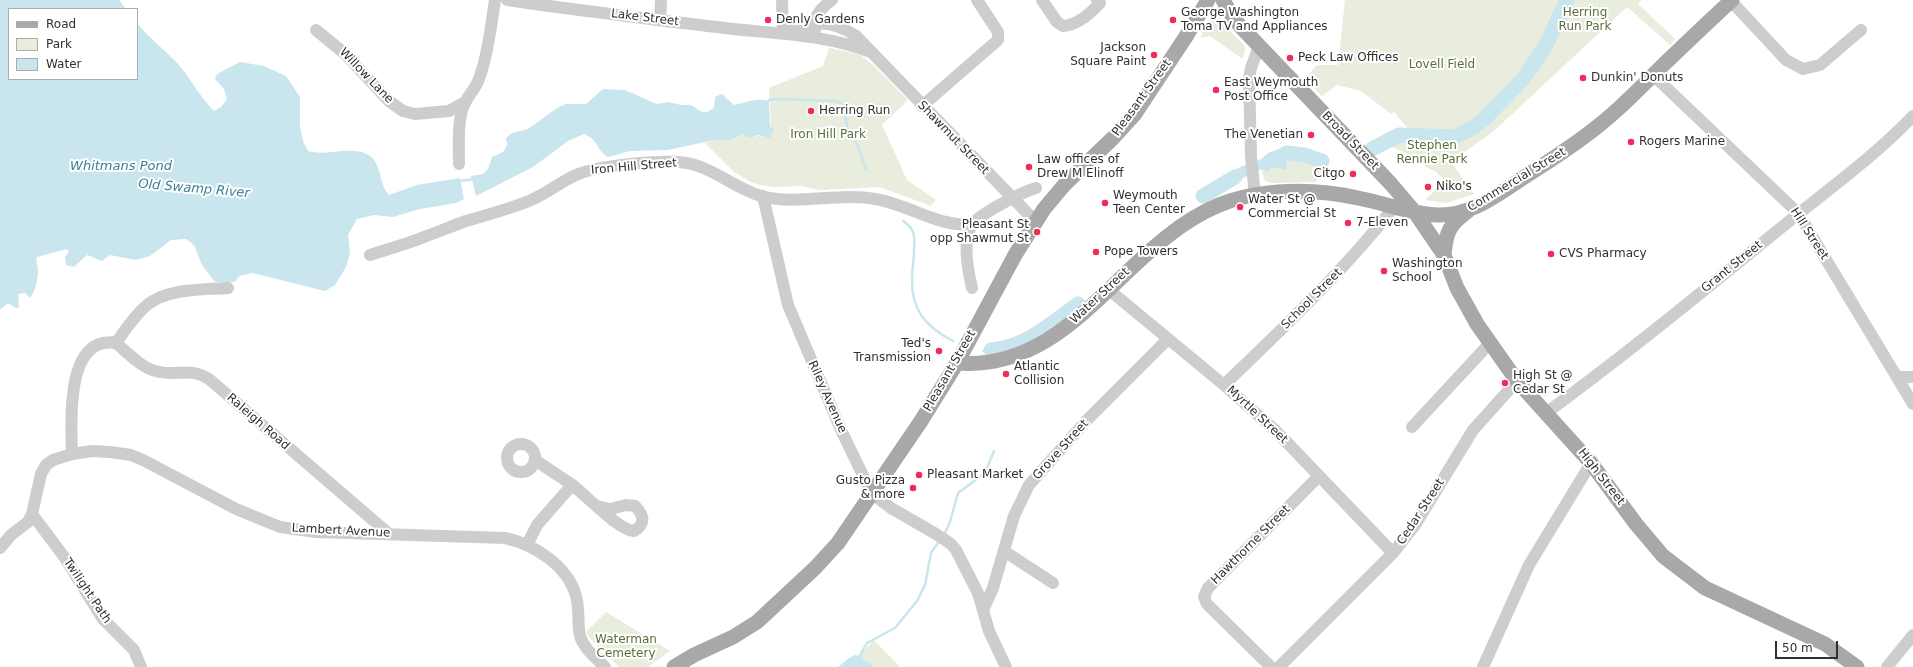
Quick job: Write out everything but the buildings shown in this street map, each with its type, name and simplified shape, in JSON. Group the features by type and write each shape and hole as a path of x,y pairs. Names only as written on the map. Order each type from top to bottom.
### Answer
{"main road":[{"name":"Pleasant Street","path":"674,667 694,655 739,633 769,611 824,559 872,494 921,421 957,363 1035,222 1057,192 1123,128 1149,93 1208,0"},
{"name":"Broad Street","path":"1223,0 1234,19 1391,184 1414,211"},
{"name":"Commercial Street","path":"1254,189 1285,193 1330,194 1439,215 1468,210 1500,192 1568,148 1609,117 1731,0"},
{"name":"Water Street","path":"957,363 989,363 1035,348 1056,336 1159,243 1195,218 1254,189"},
{"path":"1444,255 1448,232 1455,222 1468,210"},
{"name":"High Street","path":"1414,211 1444,255 1457,288 1490,343 1517,381 1591,463 1647,538 1663,556 1705,588 1825,644 1857,667"}],"street":[{"path":"460,164 461,114 465,102 473,93 479,79 486,54 495,0"},
{"name":"Lake Street","path":"507,0 756,32 783,33 817,39"},
{"path":"660,20 661,0"},
{"path":"782,0 783,33"},
{"path":"821,23 818,12 832,0"},
{"path":"817,39 821,23 835,0"},
{"path":"922,106 998,40 998,32 978,0"},
{"path":"1042,0 1057,22 1063,26 1068,26 1086,16 1099,1"},
{"path":"1731,0 1786,60 1804,69 1820,65 1860,30"},
{"name":"Lake Street","path":"783,33 795,28 821,23"},
{"name":"Shawmut Street","path":"821,23 850,32 862,42 1035,222"},
{"name":"Willow Lane","path":"316,30 344,53 389,101 403,111 415,114 449,111 465,102"},
{"name":"Shawmut Street","path":"817,39 854,46 873,53"},
{"path":"1254,189 1251,156 1249,79 1251,68 1259,46"},
{"name":"Hill Street","path":"1653,75 1798,213 1913,404"},
{"name":"Grant Street","path":"1546,413 1611,366 1869,156 1913,116"},
{"name":"Iron Hill Street","path":"370,255 528,202 575,175 600,168 663,163 690,163 701,166 742,188 763,196 784,199 873,198 905,206 952,224 972,224"},
{"path":"972,288 967,260 968,234 972,224 1011,198 1036,188"},
{"name":"Riley Avenue","path":"763,196 786,299 842,432 872,494"},
{"name":"School Street","path":"1224,385 1344,267 1394,207"},
{"path":"72,454 70,418 76,374 89,351 96,344 105,341 116,343 138,314 154,300 190,290 228,288"},
{"name":"Myrtle Street","path":"1108,289 1224,385 1276,431 1394,553"},
{"name":"Grove Street","path":"984,608 993,588 1021,499 1037,475 1087,420 1168,339"},
{"name":"Raleigh Road","path":"116,343 131,357 158,372 168,373 189,371 200,373 209,379 388,533"},
{"path":"1412,427 1490,343"},
{"path":"1897,377 1913,377"},
{"name":"Cedar Street","path":"1279,667 1394,553 1415,525 1473,430 1517,381"},
{"name":"Lambert Avenue","path":"0,548 11,535 28,522 32,514 41,474 53,460 72,454 110,452 131,455 236,509 280,527 316,532 388,533 505,538 526,545 552,562 569,580 576,596 580,637 588,650 605,667"},
{"path":"535,460 572,485 597,506"},
{"path":"1483,667 1529,565 1591,463"},
{"name":"Hawthorne Street","path":"1271,667 1207,604 1204,597 1208,588 1319,476"},
{"path":"526,545 537,525 572,485"},
{"path":"872,494 891,508 951,544 961,557 984,608 990,630 1006,667"},
{"name":"Twilight Path","path":"32,514 65,558 103,619 134,650 141,667"},
{"path":"1004,551 1053,583"},
{"path":"1887,667 1913,635"}],"green space":[{"name":"Lovell Field","path":"1345,0 1559,0 1531,64 1520,80 1496,106 1467,129 1459,133 1442,135 1421,133 1409,129 1394,112 1391,114 1361,91 1337,85 1322,96 1305,79 1317,65 1338,65"},
{"name":"Herring Run Park","path":"1572,0 1641,0 1638,4 1675,39 1670,45 1627,7 1494,131 1451,162 1474,194 1446,203 1425,200 1445,181 1436,172 1426,167 1409,154 1385,144 1397,138 1446,139 1446,146 1485,122 1539,68"},
{"path":"1217,11 1231,32 1244,45 1245,51 1243,58 1210,36 1201,38 1202,33 1214,12"},
{"name":"Iron Hill Park","path":"829,48 859,54 873,65 908,100 882,125 907,180 936,200 931,206 880,187 819,190 802,186 774,187 759,185 734,172 705,143 714,140 728,141 743,133 749,138 764,135 771,128 769,88 823,66"},
{"path":"1288,156 1328,166 1329,175 1320,174 1316,182 1271,183 1265,181 1261,169 1264,171 1272,167 1287,164"},
{"name":"Waterman Cemetery","path":"606,612 670,651 648,667 619,667 589,637 586,632"},
{"path":"874,640 900,667 874,667 858,656"}],"water":[{"name":"Whitmans Pond","path":"0,0 119,0 125,8 8,8 8,80 138,80 138,24 178,64 204,100 214,111 221,107 227,99 224,89 215,79 217,74 240,62 264,66 286,76 300,97 300,126 303,141 308,151 323,153 356,151 370,156 377,164 384,186 389,195 417,185 460,178 464,199 456,203 420,209 393,217 374,215 357,219 348,235 350,252 346,267 335,285 325,291 253,273 239,276 236,281 229,283 215,282 202,265 194,245 186,239 171,240 150,256 136,260 110,255 102,261 87,255 74,267 66,265 65,257 69,252 67,249 37,257 38,276 35,288 30,298 25,293 18,294 19,307 16,308 8,303 0,310"},
{"path":"603,89 625,90 657,104 669,102 681,105 691,105 702,112 707,112 714,108 715,97 722,94 734,105 756,100 764,100 769,102 770,126 774,130 770,138 759,135 749,138 743,134 728,141 714,140 668,150 630,151 608,157 589,136 584,134 568,141 533,167 476,196 471,176 483,174 488,169 492,157 503,152 507,145 506,138 512,133 528,129 557,108 566,104 586,104"},
{"path":"1286,150 1288,154 1286,170 1272,167 1268,172 1261,169 1231,184 1217,187 1229,174 1240,167 1260,160 1270,152"},
{"path":"855,655 859,656 874,667 838,667"}],"waterway":[{"path":"1372,149 1399,135 1454,137 1471,129 1484,119 1523,79 1546,45 1567,0"},
{"path":"765,104 769,100 778,99 836,101 841,103 844,109 848,130 856,141 866,169"},
{"path":"1270,161 1287,153 1305,155 1322,161"},
{"path":"1203,196 1235,177"},
{"path":"459,181 475,179"},
{"path":"903,221 910,227 914,235 912,289 917,308 935,330 953,341"},
{"path":"991,350 1004,348 1027,339 1048,327 1078,304"},
{"path":"983,351 991,350 991,353"},
{"path":"944,535 950,522 958,493 981,476 986,470 994,451"},
{"path":"858,659 867,643 895,628 917,601 925,585 931,553 940,540"}],"place":[{"name":"Denly Gardens","path":"768,20"},
{"name":"George Washington Toma TV and Appliances","path":"1173,20"},
{"name":"Jackson Square Paint","path":"1154,55"},
{"name":"Peck Law Offices","path":"1290,58"},
{"name":"Dunkin' Donuts","path":"1583,78"},
{"name":"East Weymouth Post Office","path":"1216,90"},
{"name":"Herring Run","path":"811,111"},
{"name":"The Venetian","path":"1311,135"},
{"name":"Rogers Marine","path":"1631,142"},
{"name":"Law offices of Drew M Elinoff","path":"1029,167"},
{"name":"Citgo","path":"1353,174"},
{"name":"Niko's","path":"1428,187"},
{"name":"Weymouth Teen Center","path":"1105,203"},
{"name":"Water St @ Commercial St","path":"1240,207"},
{"name":"7-Eleven","path":"1348,223"},
{"name":"Pleasant St opp Shawmut St","path":"1037,232"},
{"name":"Pope Towers","path":"1096,252"},
{"name":"CVS Pharmacy","path":"1551,254"},
{"name":"Washington School","path":"1384,271"},
{"name":"Ted's Transmission","path":"939,351"},
{"name":"Atlantic Collision","path":"1006,374"},
{"name":"High St @ Cedar St","path":"1505,383"},
{"name":"Pleasant Market","path":"919,475"},
{"name":"Gusto Pizza & more","path":"913,488"}],"park label":[{"name":"Stephen Rennie Park","path":"1432,153"}],"water label":[{"name":"Old Swamp River","path":"194,189"}]}
